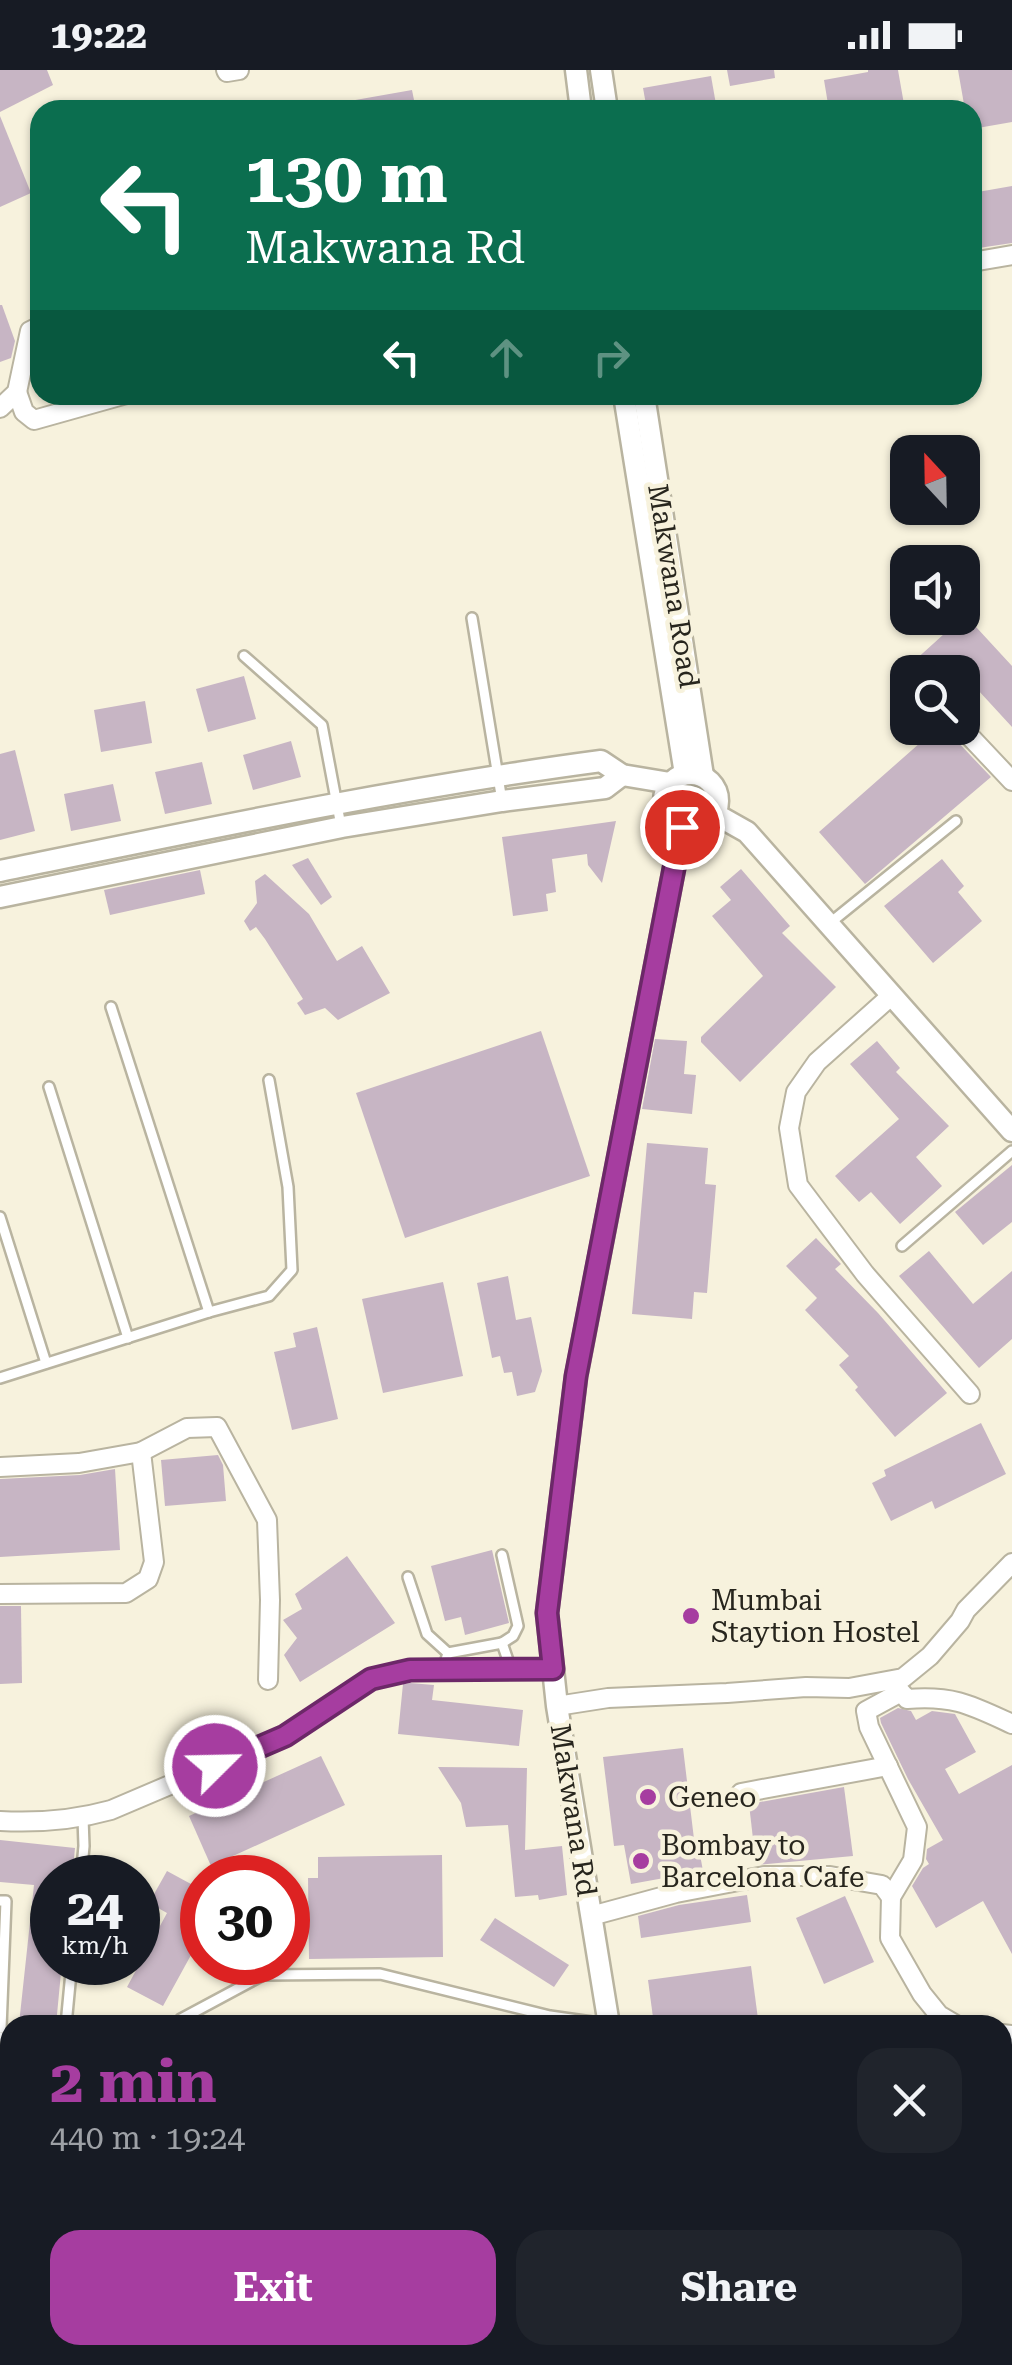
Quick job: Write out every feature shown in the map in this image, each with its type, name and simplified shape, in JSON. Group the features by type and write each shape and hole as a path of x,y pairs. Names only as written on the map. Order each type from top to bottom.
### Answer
{"street":[{"path":"226,70 238,70"},
{"path":"576,70 580,100"},
{"path":"601,70 605,100"},
{"path":"982,260 1012,255"},
{"path":"30,330 18,392 24,412 34,420 87,405"},
{"path":"0,408 18,392"},
{"name":"Makwana Road","path":"626,405 666,594"},
{"name":"Makwana Road","path":"645,405 686,777"},
{"path":"978,745 1012,781"},
{"path":"0,871 336,802 601,761 622,775 686,777 712,783 717,792 715,814 699,827 682,827 664,809 663,798 686,777"},
{"path":"0,897 342,828 605,788 622,775"},
{"path":"715,814 747,832 1012,1131"},
{"name":"Makwana Rd","path":"607,2015 557,1706 547,1613 576,1376 682,827"},
{"path":"891,996 817,1062 796,1092 790,1128 798,1185 865,1274 970,1394"},
{"path":"0,1467 79,1464 141,1452 187,1428 217,1427 267,1520 268,1680"},
{"path":"0,1594 126,1592 148,1579 154,1562 141,1452"},
{"path":"557,1706 608,1698 849,1688 904,1678 930,1656 966,1610 1012,1563"},
{"path":"0,1821 83,1818 111,1810 285,1736 371,1679 446,1661 511,1669 553,1669"},
{"path":"939,2015 922,1994 890,1938 892,1897 914,1860 917,1827 869,1728 866,1711 901,1692 906,1699 934,1696 968,1704 1012,1724"},
{"path":"741,1793 888,1766"},
{"path":"591,1916 676,1892 764,1876 830,1876 882,1886 892,1897"}],"lane":[{"path":"472,618 502,801"},
{"path":"244,656 322,725 342,828"},
{"path":"828,924 956,821"},
{"path":"111,1007 208,1312"},
{"path":"0,1378 269,1296 292,1270 288,1187 270,1080"},
{"path":"49,1087 128,1338"},
{"path":"902,1246 1012,1151"},
{"path":"0,1217 46,1364"},
{"path":"408,1577 427,1634 446,1661 513,1636 518,1626 502,1554"},
{"path":"502,1643 511,1669"},
{"path":"83,1818 83,1855"},
{"path":"0,1900 6,1902 2,2015"},
{"path":"188,2015 263,1974 380,1974 546,2015"},
{"path":"67,2015 70,1985"}],"building":[{"path":"0,70 47,70 53,85 0,112"},
{"path":"727,70 774,70 775,78 730,86"},
{"path":"898,70 903,100 827,100 824,80"},
{"path":"958,70 1012,70 1012,122 982,127 982,100 963,100"},
{"path":"711,76 715,100 645,100 643,88"},
{"path":"412,90 414,100 355,100"},
{"path":"0,116 30,193 0,207"},
{"path":"1012,186 1012,243 982,248 982,191"},
{"path":"0,305 15,341 11,358 0,362"},
{"path":"980,631 1012,666 1012,727 980,692 980,655 921,655 943,635 980,635"},
{"path":"244,676 256,719 208,732 196,689"},
{"path":"145,701 152,743 101,752 94,710"},
{"path":"291,741 301,777 253,790 243,755"},
{"path":"918,745 961,745 991,777 865,884 819,832"},
{"path":"15,750 35,831 0,840 0,754"},
{"path":"202,762 212,804 165,814 155,772"},
{"path":"113,784 121,821 71,831 64,794"},
{"path":"616,821 602,883 588,865 587,854 552,859 556,892 546,894 548,911 513,916 502,837"},
{"path":"308,858 332,897 321,905 292,865"},
{"path":"942,859 964,886 958,892 982,921 933,963 884,906"},
{"path":"741,869 790,926 782,933 836,987 740,1082 701,1042 701,1037 763,976 712,916 731,900 720,887"},
{"path":"200,870 205,894 110,915 104,890"},
{"path":"265,874 309,914 337,961 362,946 390,993 338,1020 325,1008 305,1015 297,1003 303,999 265,939 256,927 250,931 244,921 257,903 255,881"},
{"path":"541,1031 590,1176 405,1238 356,1093"},
{"path":"655,1039 687,1041 684,1074 696,1075 692,1114 642,1109"},
{"path":"877,1041 900,1068 896,1072 949,1126 916,1157 942,1186 900,1224 871,1192 859,1202 835,1176 899,1119 850,1064"},
{"path":"647,1143 708,1148 705,1184 716,1185 707,1293 694,1292 692,1319 632,1314"},
{"path":"1012,1165 1012,1222 983,1245 955,1212"},
{"path":"816,1238 841,1264 835,1269 947,1393 895,1437 839,1365 849,1356 805,1310 817,1298 786,1266"},
{"path":"929,1251 973,1304 1012,1271 1012,1339 979,1368 899,1276"},
{"path":"508,1276 516,1320 531,1317 542,1371 535,1392 517,1396 512,1372 504,1373 500,1356 492,1358 477,1283"},
{"path":"443,1282 463,1376 383,1393 362,1299"},
{"path":"317,1327 338,1419 292,1430 274,1352 296,1347 293,1333"},
{"path":"981,1423 1006,1474 935,1509 932,1501 891,1521 872,1483 886,1476 884,1470"},
{"path":"218,1455 223,1465 226,1501 165,1506 161,1460"},
{"path":"115,1469 120,1550 0,1557 0,1479"},
{"path":"492,1550 509,1623 465,1635 461,1617 445,1621 431,1566"},
{"path":"347,1556 395,1623 300,1682 284,1655 297,1638 283,1620 302,1609 295,1594"},
{"path":"0,1606 21,1606 22,1683 0,1684"},
{"path":"403,1684 434,1685 432,1700 523,1710 519,1746 398,1734"},
{"path":"898,1708 911,1711 916,1720 932,1711 955,1714 976,1752 945,1769 959,1794 1012,1765 1012,1954 983,1901 936,1928 912,1886 929,1864 927,1849 943,1840 881,1723 880,1718"},
{"name":"Geneo","path":"683,1748 694,1839 697,1838 703,1871 631,1884 624,1845 614,1846 603,1757"},
{"path":"321,1756 345,1805 235,1855 206,1855 189,1816"},
{"path":"438,1767 527,1768 525,1850 562,1846 567,1895 539,1900 538,1895 515,1897 508,1825 466,1827 461,1803"},
{"path":"844,1787 853,1856 756,1865 749,1804"},
{"path":"0,1840 75,1848 74,1855 30,1855 30,1885 0,1882"},
{"path":"442,1855 443,1957 310,1959 310,1878 318,1878 318,1857"},
{"path":"167,1871 180,1878 180,1975 163,2006 127,1987 160,1985 160,1926 167,1913 160,1909 160,1883"},
{"path":"747,1895 751,1922 641,1938 638,1916 679,1905"},
{"path":"845,1896 874,1962 824,1984 796,1918"},
{"path":"495,1918 569,1965 554,1987 480,1940"},
{"path":"30,1922 30,1985 60,1985 57,2015 20,2015"},
{"path":"751,1966 757,2015 653,2015 648,1980"}],"place":[{"name":"Mumbai Staytion Hostel","path":"691,1616"},
{"name":"Geneo","path":"648,1797"},
{"name":"Bombay to Barcelona Cafe","path":"641,1861"}],"route":[{"path":"215,1766 285,1736 371,1679 410,1670 553,1669 547,1613 576,1376 682,827"}]}
